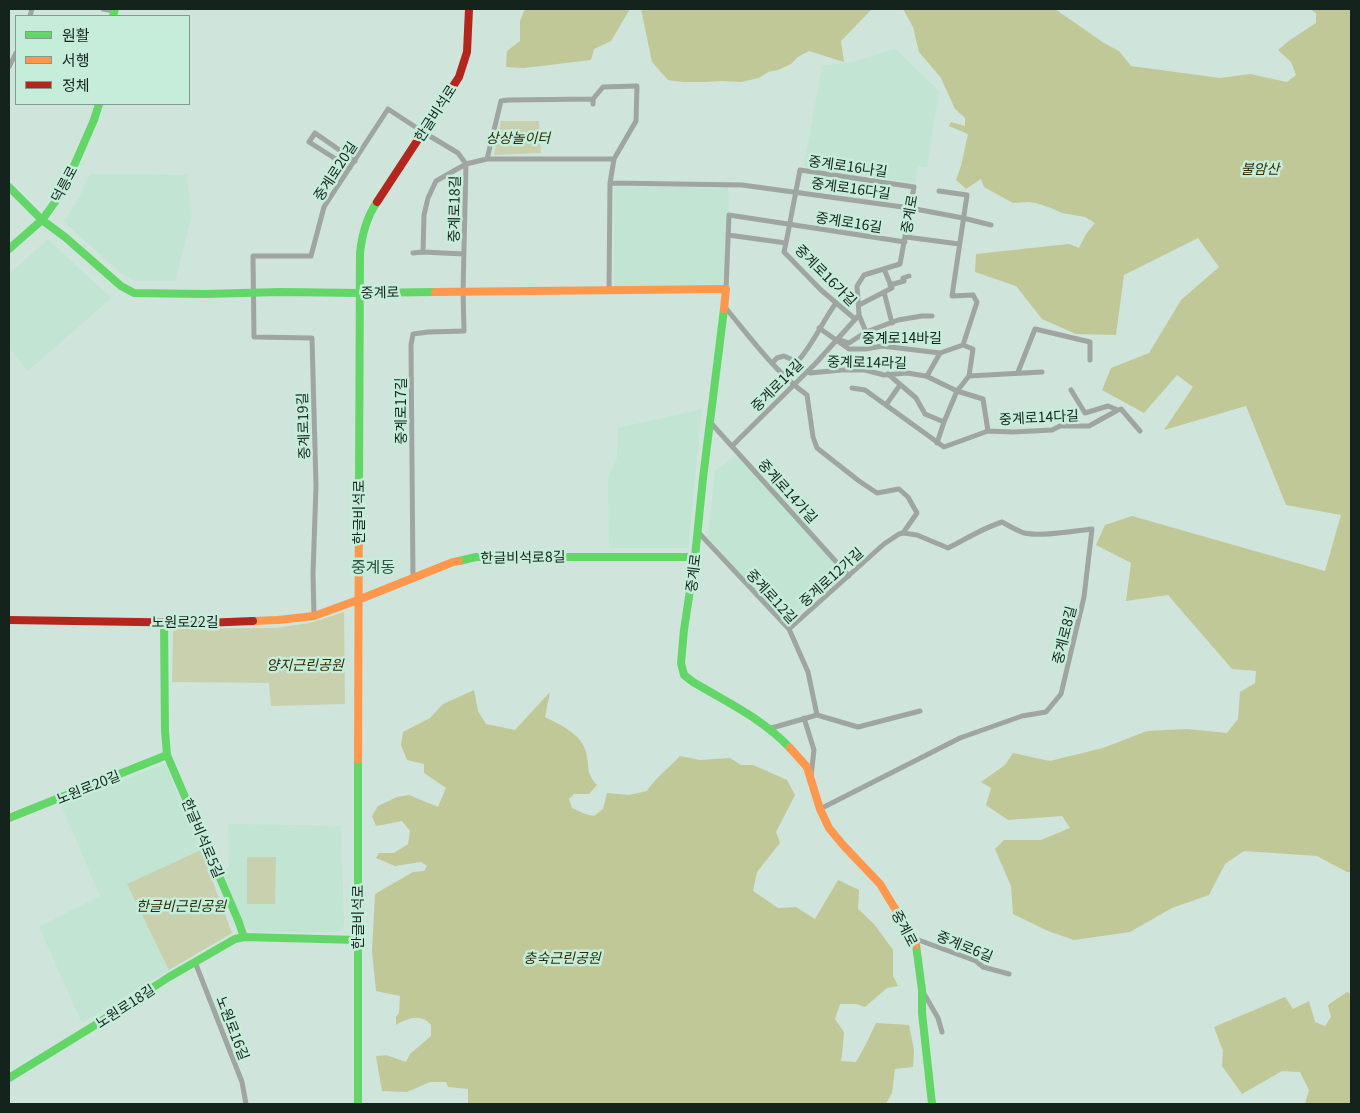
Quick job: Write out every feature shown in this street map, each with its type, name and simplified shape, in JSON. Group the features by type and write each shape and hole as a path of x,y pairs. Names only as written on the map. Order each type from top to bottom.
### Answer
{"street":[{"path":"102,9 114,12"},
{"name":"한글비석로","path":"358,1104 359,267 361,242 366,219 464,67 469,39 469,9"},
{"path":"9,67 15,55"},
{"path":"487,159 501,101 593,102 603,88 637,86 636,121 614,159 610,183 609,290"},
{"name":"덕릉로","path":"9,250 42,220 63,191 99,105"},
{"name":"중계로20길","path":"253,293 253,256 311,256 324,207 388,109 423,132"},
{"name":"중계로18길","path":"423,132 458,153 466,164 463,291"},
{"path":"350,168 309,142 315,133 355,161"},
{"path":"466,164 487,159 614,159"},
{"name":"중계로18길","path":"464,254 423,252 424,214 428,198 436,181 466,164"},
{"name":"중계로16나길","path":"789,224 800,170 914,187"},
{"path":"610,183 742,185 796,192"},
{"name":"중계로","path":"9,187 42,220 65,237 121,286 134,293 360,293 726,289 681,664 684,675 756,719 788,747 807,767 820,809 829,828 880,884 913,938 917,949 922,990 922,1013 932,1104"},
{"name":"중계로","path":"905,239 914,187"},
{"path":"852,388 865,390 937,443 957,391 969,376 973,349 963,345 977,302 973,295 952,296 967,196 939,191"},
{"name":"중계로16다길","path":"796,192 910,208 991,225"},
{"name":"중계로16길","path":"726,289 729,215 905,239 959,244"},
{"path":"786,242 789,224"},
{"name":"중계로16가길","path":"728,235 786,242 784,252 821,290 857,317"},
{"path":"866,332 857,317 859,305 857,286 864,275 900,264 905,239"},
{"path":"413,253 423,252"},
{"path":"859,305 892,288 884,269"},
{"path":"890,285 904,281 903,278 909,276"},
{"name":"중계로17길","path":"413,578 411,345 413,334 464,331 463,291"},
{"path":"884,292 892,323"},
{"name":"중계로19길","path":"253,293 254,337 312,338 316,486 313,574 314,616"},
{"path":"772,363 777,358 784,356 797,362 806,352 836,302"},
{"path":"724,306 772,363 793,385 807,395 816,448 877,493 899,489 908,497 917,513 903,533"},
{"path":"819,328 837,340 849,343 866,332 892,323 906,319 932,316"},
{"name":"중계로14길","path":"732,446 806,372 857,317"},
{"path":"1018,372 1035,329 1090,342 1090,360"},
{"name":"중계로14바길","path":"837,340 848,349 866,349 882,346 940,353 963,345"},
{"path":"927,376 940,353"},
{"name":"중계로14라길","path":"806,372 864,370 884,374 907,373 927,376 957,391 983,399"},
{"path":"969,376 1042,372"},
{"path":"888,374 916,398 925,414 944,422"},
{"path":"886,405 900,385"},
{"name":"중계로14다길","path":"1071,390 1085,413 1108,406 1118,410"},
{"name":"중계로14다길","path":"983,399 988,431"},
{"path":"1118,410 1122,409 1140,430"},
{"name":"중계로14다길","path":"937,443 944,448 988,431 1013,432 1052,430 1060,426 1089,426 1118,410"},
{"name":"중계로14가길","path":"710,422 849,576"},
{"name":"중계로8길","path":"820,809 960,738 1022,716 1046,712 1061,694 1084,597 1092,529 1040,535 1014,530 1002,522 990,526 948,548 917,535 903,533"},
{"name":"중계로12길","path":"698,532 789,630 808,672 817,715"},
{"name":"중계로12가길","path":"789,630 887,541 903,533"},
{"name":"한글비석로8길","path":"358,600 453,562 476,557 695,557"},
{"name":"노원로22길","path":"9,620 164,623 262,621 314,616 358,600"},
{"name":"한글비석로5길","path":"164,623 167,755 202,833 244,937"},
{"path":"768,729 817,715 858,727 920,711"},
{"name":"중계로","path":"804,718 814,750 811,777"},
{"name":"노원로20길","path":"9,818 167,755"},
{"path":"244,937 358,940"},
{"name":"노원로18길","path":"9,1078 226,943 244,937"},
{"name":"중계로6길","path":"913,938 976,961 983,967 1009,974"},
{"name":"노원로16길","path":"195,962 239,1075 246,1104"},
{"path":"922,990 938,1018 942,1032"}],"shaded area":[{"path":"895,49 939,91 927,167 918,166 915,183 804,166 822,66 852,62"},
{"path":"90,174 187,175 192,215 175,281 134,281 117,270 64,222 79,198"},
{"path":"614,187 728,187 729,215 724,286 614,286"},
{"path":"48,239 111,298 28,371 9,348 9,274"},
{"path":"702,409 688,548 609,548 608,478 617,458 618,428"},
{"path":"738,454 845,575 786,621 760,596 708,537 715,471"},
{"path":"165,764 201,850 127,884 169,970 82,1023 39,927 100,896 61,804"},
{"path":"228,824 341,826 344,926 338,932 257,932 244,926 221,872 229,867"}],"green space":[{"path":"525,9 630,9 611,41 594,49 591,60 524,68 506,67 507,51 520,41 520,21"},
{"path":"641,9 872,9 841,41 844,62 809,51 798,57 791,64 768,72 759,78 741,82 683,82 668,80 652,62"},
{"name":"불암산","path":"903,9 1055,9 1104,43 1119,51 1131,66 1220,78 1250,74 1287,82 1296,75 1291,62 1278,50 1316,23 1316,13 1310,9 1351,9 1351,872 1347,872 1317,856 1244,851 1225,864 1209,895 1172,908 1130,932 1074,940 1048,931 1013,914 1011,886 995,849 1004,840 1041,840 1070,828 1062,816 1008,820 986,805 991,788 981,782 1005,765 1013,753 1050,761 1103,748 1147,731 1187,729 1227,733 1238,719 1240,692 1255,683 1256,671 1232,669 1168,595 1126,601 1131,563 1096,545 1105,525 1132,516 1325,571 1341,515 1286,505 1246,406 1164,430 1193,387 1177,375 1144,413 1102,390 1111,368 1149,353 1181,300 1219,267 1198,238 1124,275 1116,335 1076,334 1042,319 1016,286 975,272 976,254 1069,244 1079,248 1086,234 1095,223 1085,217 1062,213 1036,203 1013,203 984,187 981,179 966,189 956,180 968,134 949,126 951,122 965,126 965,118 955,109 941,78 919,52 913,27"},
{"name":"상상놀이터","path":"501,121 539,121 541,153 494,155"},
{"name":"양지근린공원","path":"344,612 345,704 271,706 269,683 172,682 173,629 276,628 310,623"},
{"name":"충숙근린공원","path":"474,690 478,711 486,724 515,730 550,692 545,717 569,730 580,740 586,752 589,773 597,785 589,794 574,794 569,799 572,808 585,814 594,816 603,809 607,793 629,795 647,791 658,777 680,756 700,760 730,758 741,765 753,765 787,780 795,795 776,832 780,843 757,872 753,891 778,908 796,907 815,919 838,880 859,890 858,909 874,924 893,950 893,976 898,986 887,988 865,1007 856,1004 840,1004 835,1019 844,1032 841,1061 856,1062 876,1023 909,1025 914,1050 913,1067 895,1069 892,1093 886,1104 468,1104 468,1089 448,1087 446,1082 430,1082 407,1092 382,1091 376,1056 386,1055 406,1062 410,1054 431,1036 431,1025 423,1019 414,1018 396,1025 400,996 376,991 372,951 375,894 413,872 424,871 427,866 421,862 395,866 376,858 379,853 394,853 408,844 410,831 402,821 376,826 372,816 378,806 397,797 409,795 438,807 446,788 424,773 424,764 407,760 401,745 403,732 430,718 443,704"},
{"name":"한글비근린공원","path":"201,850 232,933 169,970 127,884"},
{"path":"247,857 276,857 275,904 247,904"},
{"path":"1347,992 1351,994 1351,1104 1305,1104 1309,1090 1300,1072 1282,1071 1242,1094 1222,1066 1223,1051 1214,1027 1285,997 1293,1009 1309,1001 1315,1022 1325,1026 1331,1017 1328,1005"}],"traffic: fast":[{"path":"113,15 115,9"},
{"path":"9,249 42,220 63,191 99,105"},
{"path":"9,187 42,220 65,237 121,286 134,293 435,292"},
{"path":"359,488 360,253 365,226 377,202"},
{"path":"724,309 681,663 684,675 768,728 790,748"},
{"path":"459,561 476,557 695,557"},
{"path":"164,623 167,755 244,937"},
{"path":"9,818 167,755"},
{"path":"358,760 358,1104"},
{"path":"9,1078 169,977 235,939 244,937 359,940"},
{"path":"916,945 932,1104"}],"traffic: slow":[{"path":"435,292 726,289 724,309"},
{"path":"358,760 359,488"},
{"path":"253,621 314,616 459,561"},
{"path":"790,748 807,767 820,809 829,828 880,884 916,945"}],"traffic: jam":[{"path":"377,202 459,77 467,52 469,9"},
{"path":"9,620 204,623 253,621"}],"district":[{"name":"중계동","path":"373,567"}]}
